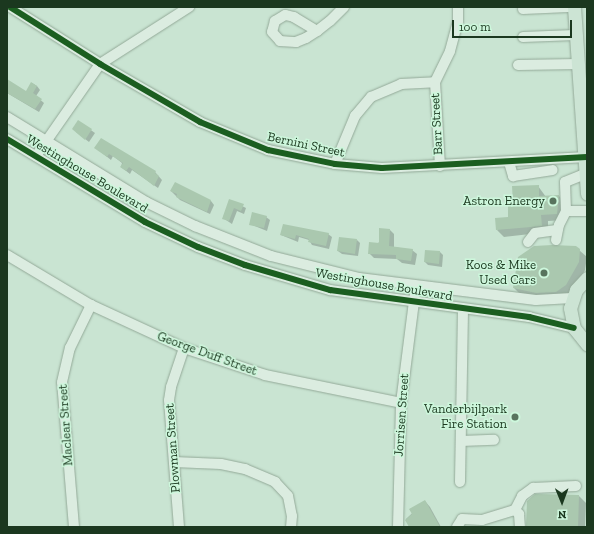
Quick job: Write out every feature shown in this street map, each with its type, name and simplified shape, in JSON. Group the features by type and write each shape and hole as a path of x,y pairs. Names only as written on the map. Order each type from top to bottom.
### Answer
{"main road":[{"path":"574,7 586,157 585,174 587,194"},
{"path":"585,279 572,298 571,318 574,328 587,344"}],"street":[{"path":"36,156 45,140 100,64 189,7"},
{"path":"318,31 344,7"},
{"name":"Barr Street","path":"440,166 435,82 450,51 458,22 458,7"},
{"path":"523,9 568,7"},
{"name":"Bernini Street","path":"15,8 100,64 200,122 268,150 335,164 382,168 586,157"},
{"path":"523,36 576,35"},
{"path":"518,65 578,64"},
{"name":"Barr Street","path":"335,164 355,116 371,97 402,84 435,82"},
{"name":"Westinghouse Boulevard","path":"7,117 146,202 195,226 271,256 359,278 416,286 536,300 572,298"},
{"name":"Westinghouse Boulevard","path":"7,138 145,222 198,247 245,265 330,290 414,303 529,317 574,328"},
{"path":"528,242 535,233 557,235 566,211 565,182 553,170 551,159"},
{"path":"509,162 513,176 553,170"},
{"path":"565,182 585,174"},
{"path":"566,211 587,211"},
{"name":"George Duff Street","path":"7,255 91,305 184,348 265,375 401,403"},
{"name":"Jorrisen Street","path":"398,527 401,403 416,286"},
{"name":"Maclear Street","path":"74,527 62,382 70,348 91,305"},
{"path":"460,482 463,309"},
{"name":"Plowman Street","path":"179,527 169,400 171,387 184,348"},
{"path":"461,441 494,440"},
{"path":"174,462 221,464 245,469 275,482 288,496 292,516 291,527"},
{"path":"457,527 462,519 482,520 515,510 522,496 533,488 576,486"},
{"path":"515,510 519,514 520,527"}],"building":[{"path":"7,79 26,91 31,82 37,86 33,93 42,99 35,109 7,93"},
{"path":"78,120 92,129 85,140 72,129"},
{"path":"101,138 156,171 155,173 159,176 154,186 129,167 126,171 120,167 123,163 109,154 107,157 94,148"},
{"path":"175,182 211,200 207,212 176,197 177,194 170,191"},
{"path":"539,185 539,196 559,195 557,214 541,215 542,226 496,230 495,218 508,217 508,205 513,204 512,186"},
{"path":"229,199 244,204 241,211 234,208 229,221 222,219"},
{"path":"252,212 267,216 264,228 249,225"},
{"path":"283,224 329,233 326,246 308,242 309,239 296,235 295,239 280,235"},
{"path":"379,228 390,229 389,246 413,249 411,261 396,259 396,255 368,254 369,242 379,243"},
{"path":"339,237 357,239 355,254 337,251"},
{"name":"Koos & Mike Used Cars","path":"534,246 576,246 580,249 579,262 566,285 556,292 536,293 513,288 518,257"},
{"path":"425,250 440,251 439,264 424,262"},
{"path":"535,494 579,495 578,527 526,527 527,501"},
{"path":"425,500 440,527 409,527 405,520 412,514 409,509"}],"cycle path":[{"path":"10,7 100,64 200,122 268,150 335,164 382,168 587,157"},
{"path":"7,139 145,222 198,247 245,265 330,290 529,317 574,328"}],"place":[{"name":"Astron Energy","path":"553,201"},
{"name":"Koos & Mike Used Cars","path":"544,273"},
{"name":"Vanderbijlpark Fire Station","path":"515,417"}]}
